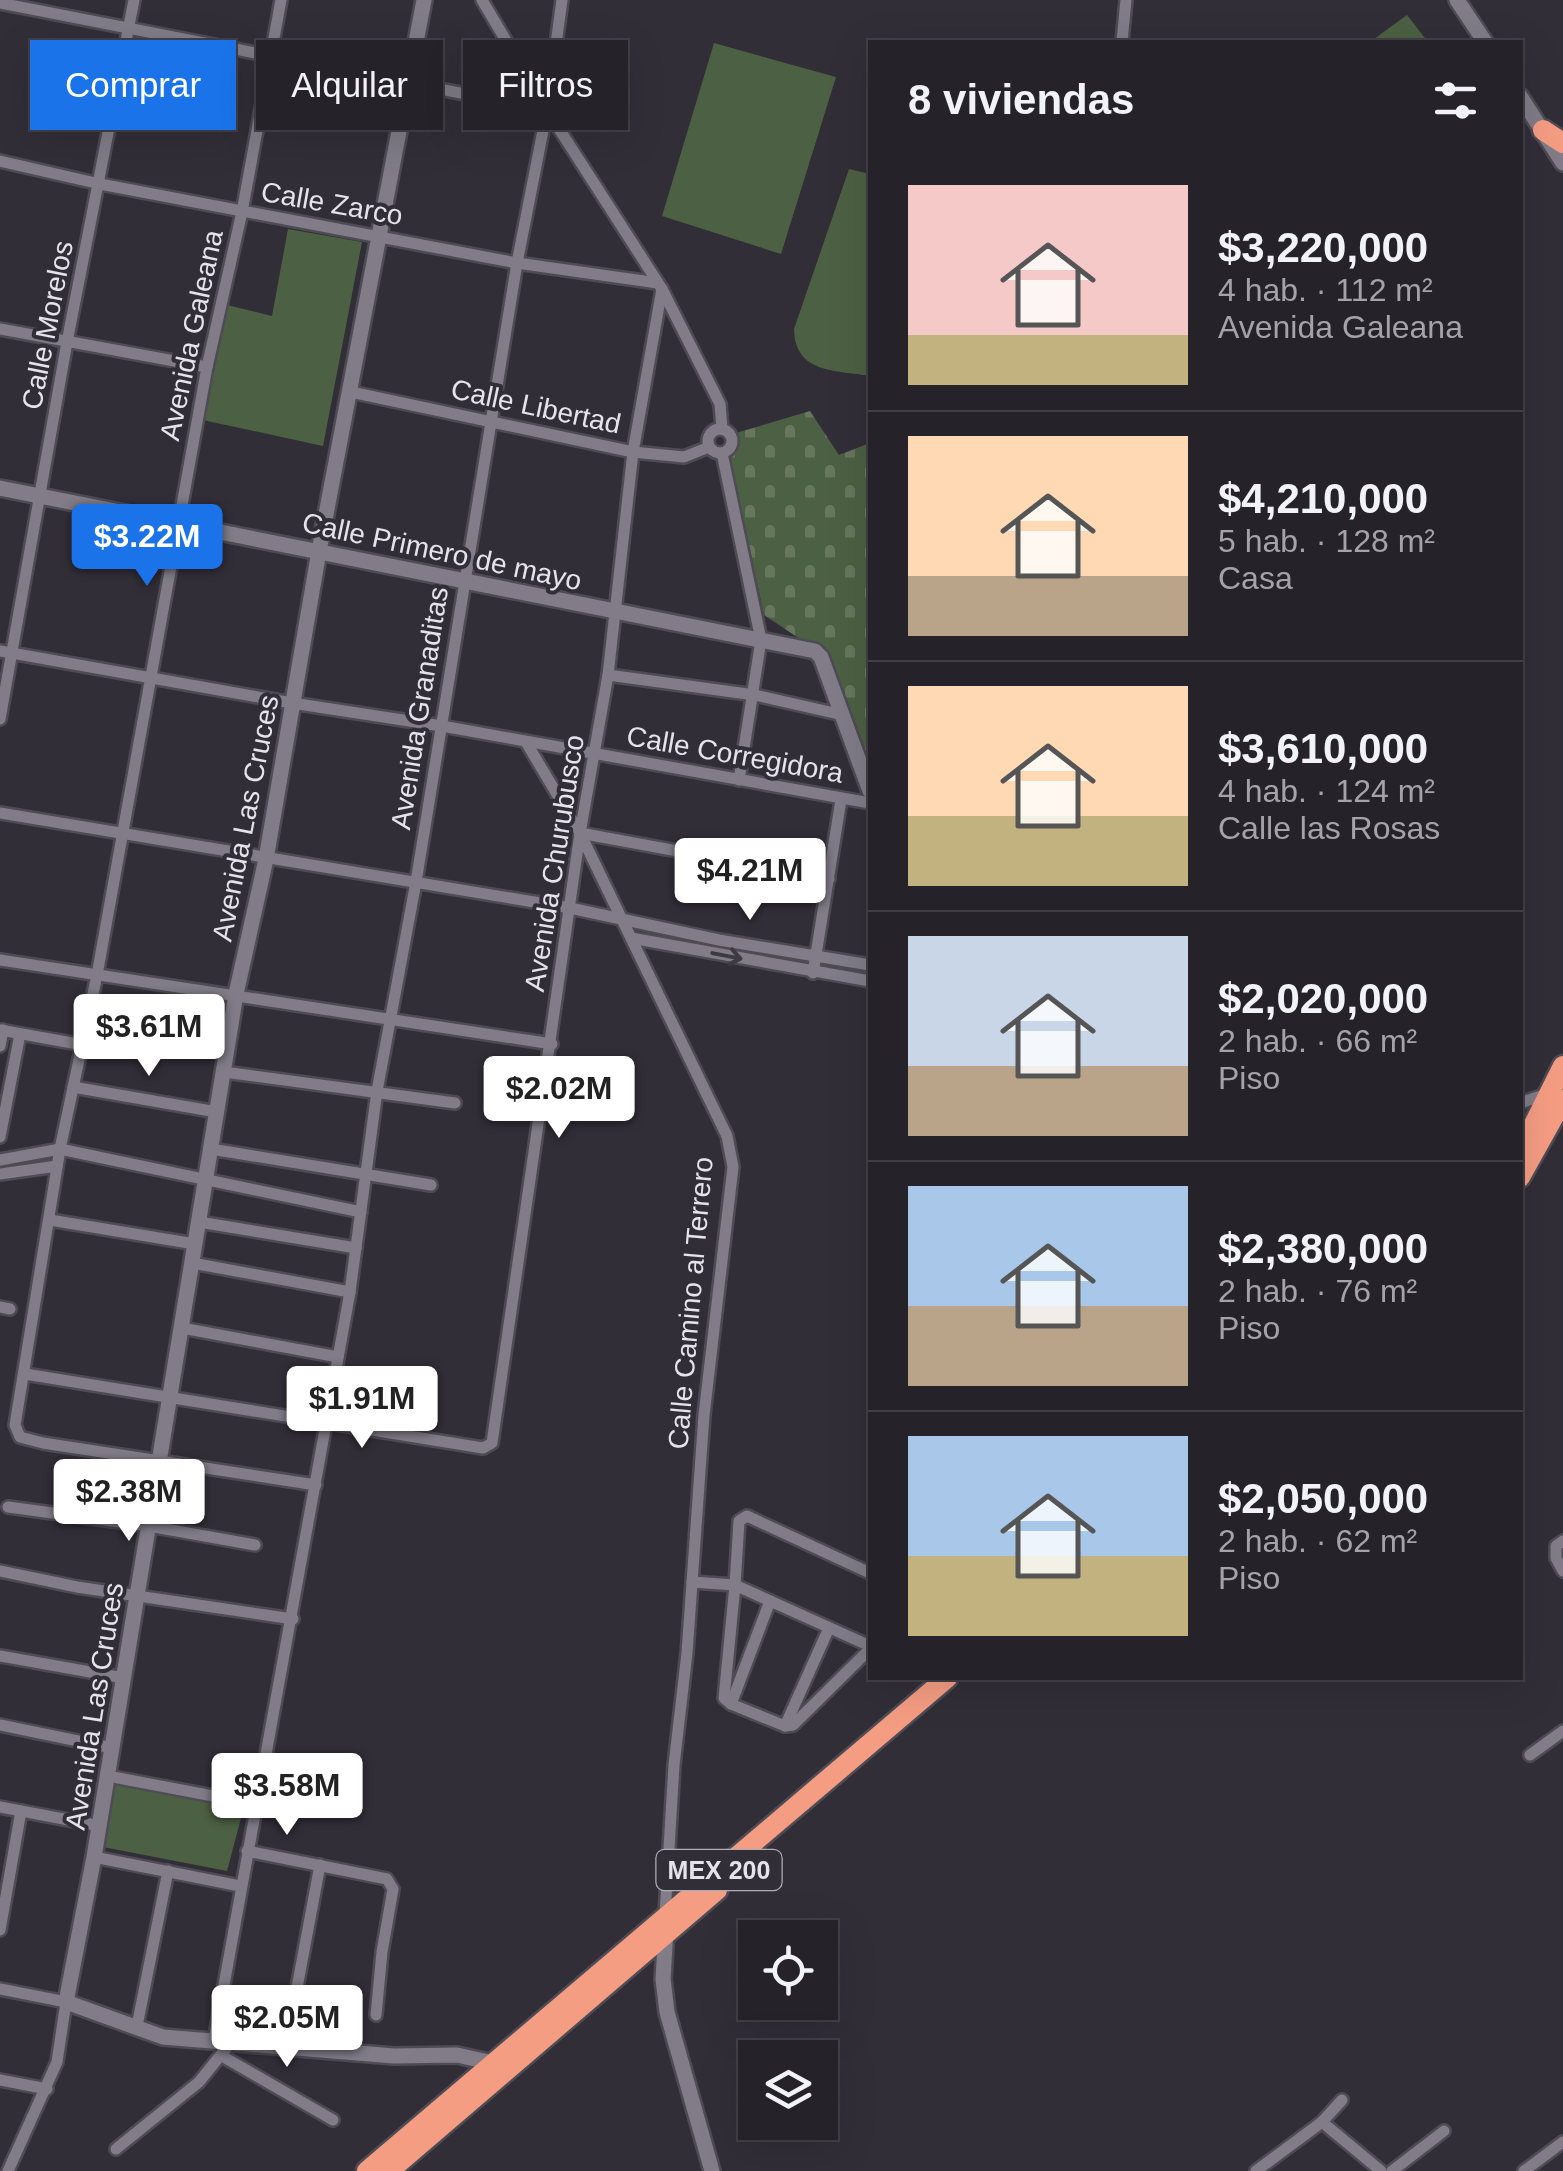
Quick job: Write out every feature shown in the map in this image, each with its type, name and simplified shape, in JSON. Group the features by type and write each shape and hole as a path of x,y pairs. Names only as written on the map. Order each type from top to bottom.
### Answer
{"highway":[{"path":"1543,130 1563,143"},
{"path":"1523,1171 1557,1096 1563,1066"},
{"path":"1523,1147 1557,1096"},
{"name":"MEX 200","path":"389,2171 944,1680"},
{"name":"MEX 200","path":"367,2171 964,1680"}],"street":[{"name":"Calle Morelos","path":"0,719 6,652 40,496 134,0"},
{"name":"Avenida Galeana","path":"273,40 281,0"},
{"name":"Avenida Las Cruces","path":"417,40 424,0"},
{"path":"482,0 506,40"},
{"name":"Avenida Granaditas","path":"557,40 562,0"},
{"path":"1122,40 1126,0"},
{"path":"1457,0 1484,40"},
{"path":"0,2 256,52"},
{"path":"1523,100 1563,162"},
{"name":"Avenida Galeana","path":"160,1460 43,1443 20,1437 16,1426 60,1149 97,975 207,368 257,130"},
{"name":"Avenida Las Cruces","path":"66,2002 100,1826 236,994 266,859 319,551 399,130"},
{"name":"Avenida Granaditas","path":"218,2048 240,1886 293,1619 350,1292 376,1091 416,882 516,263 543,130"},
{"path":"560,130 660,286 720,404 722,428 732,441 722,453"},
{"name":"Calle Zarco","path":"0,162 242,212 660,286"},
{"name":"Avenida Churubusco","path":"326,1423 483,1448 492,1444 580,833 608,676 633,452 660,286"},
{"path":"0,329 207,368"},
{"name":"Calle Libertad","path":"352,392 633,452 684,457 709,447"},
{"path":"722,428 709,435 709,447 722,453"},
{"path":"722,453 761,640 739,780"},
{"name":"Calle Primero de mayo","path":"0,488 815,651 821,657 843,715"},
{"name":"Calle Corregidora","path":"6,652 868,803"},
{"path":"608,676 754,695 843,715 868,785"},
{"name":"Calle Camino al Terrero","path":"526,742 580,833 728,1136 733,1167 704,1415 672,1784 666,1924"},
{"path":"814,973 840,800"},
{"path":"0,813 570,908 868,965"},
{"path":"580,833 829,879"},
{"path":"631,938 868,981"},
{"path":"0,960 552,1044"},
{"path":"0,1046 1,1030 82,1046"},
{"path":"1,1128 20,1034"},
{"path":"224,1072 454,1104"},
{"path":"73,1087 217,1112"},
{"path":"1523,1102 1557,1096"},
{"path":"0,1160 60,1149 361,1212"},
{"path":"211,1149 431,1185"},
{"path":"0,1174 57,1166"},
{"path":"50,1220 196,1244"},
{"path":"199,1222 356,1248"},
{"path":"192,1263 350,1292"},
{"path":"182,1328 338,1356"},
{"path":"25,1374 326,1423"},
{"path":"160,1460 316,1485"},
{"path":"8,1507 256,1545"},
{"path":"868,1572 747,1516 739,1522 722,1693 731,1704 786,1726 793,1725 868,1650"},
{"path":"1563,1541 1556,1546 1556,1558 1563,1571"},
{"path":"0,1571 293,1619"},
{"path":"692,1582 734,1586 868,1647"},
{"path":"731,1704 770,1601"},
{"path":"786,1726 830,1628"},
{"path":"0,1656 124,1678"},
{"path":"0,1726 112,1748"},
{"path":"1530,1755 1563,1731"},
{"path":"108,1776 255,1804"},
{"path":"0,1807 100,1826"},
{"path":"0,1930 20,1811"},
{"path":"247,1851 387,1879 393,1889 376,2015"},
{"path":"94,1858 240,1886"},
{"path":"291,2046 296,1993 320,1865"},
{"path":"138,2026 168,1871"},
{"path":"666,1924 663,1980 667,2012 712,2171"},
{"path":"0,1988 66,2002 163,2037 218,2048 333,2120"},
{"path":"8,2171 57,2062 66,2002"},
{"path":"116,2149 199,2082 218,2048 232,2041 394,2056 457,2055 494,2063"},
{"path":"0,2080 47,2089"},
{"path":"1256,2171 1322,2122 1342,2100"},
{"path":"1322,2122 1381,2171"},
{"path":"1392,2171 1444,2131"},
{"path":"1524,2171 1563,2142"}],"green space":[{"path":"1407,15 1426,40 1373,40"},
{"path":"714,43 836,77 781,254 662,216"},
{"path":"849,169 868,174 868,376 810,362 796,344 794,329"},
{"path":"288,229 362,242 323,446 198,419 219,303 272,316"},
{"path":"810,411 839,455 868,444 868,793 809,645 764,615 726,460 736,433"},
{"path":"113,1777 245,1803 227,1871 98,1846"}]}
